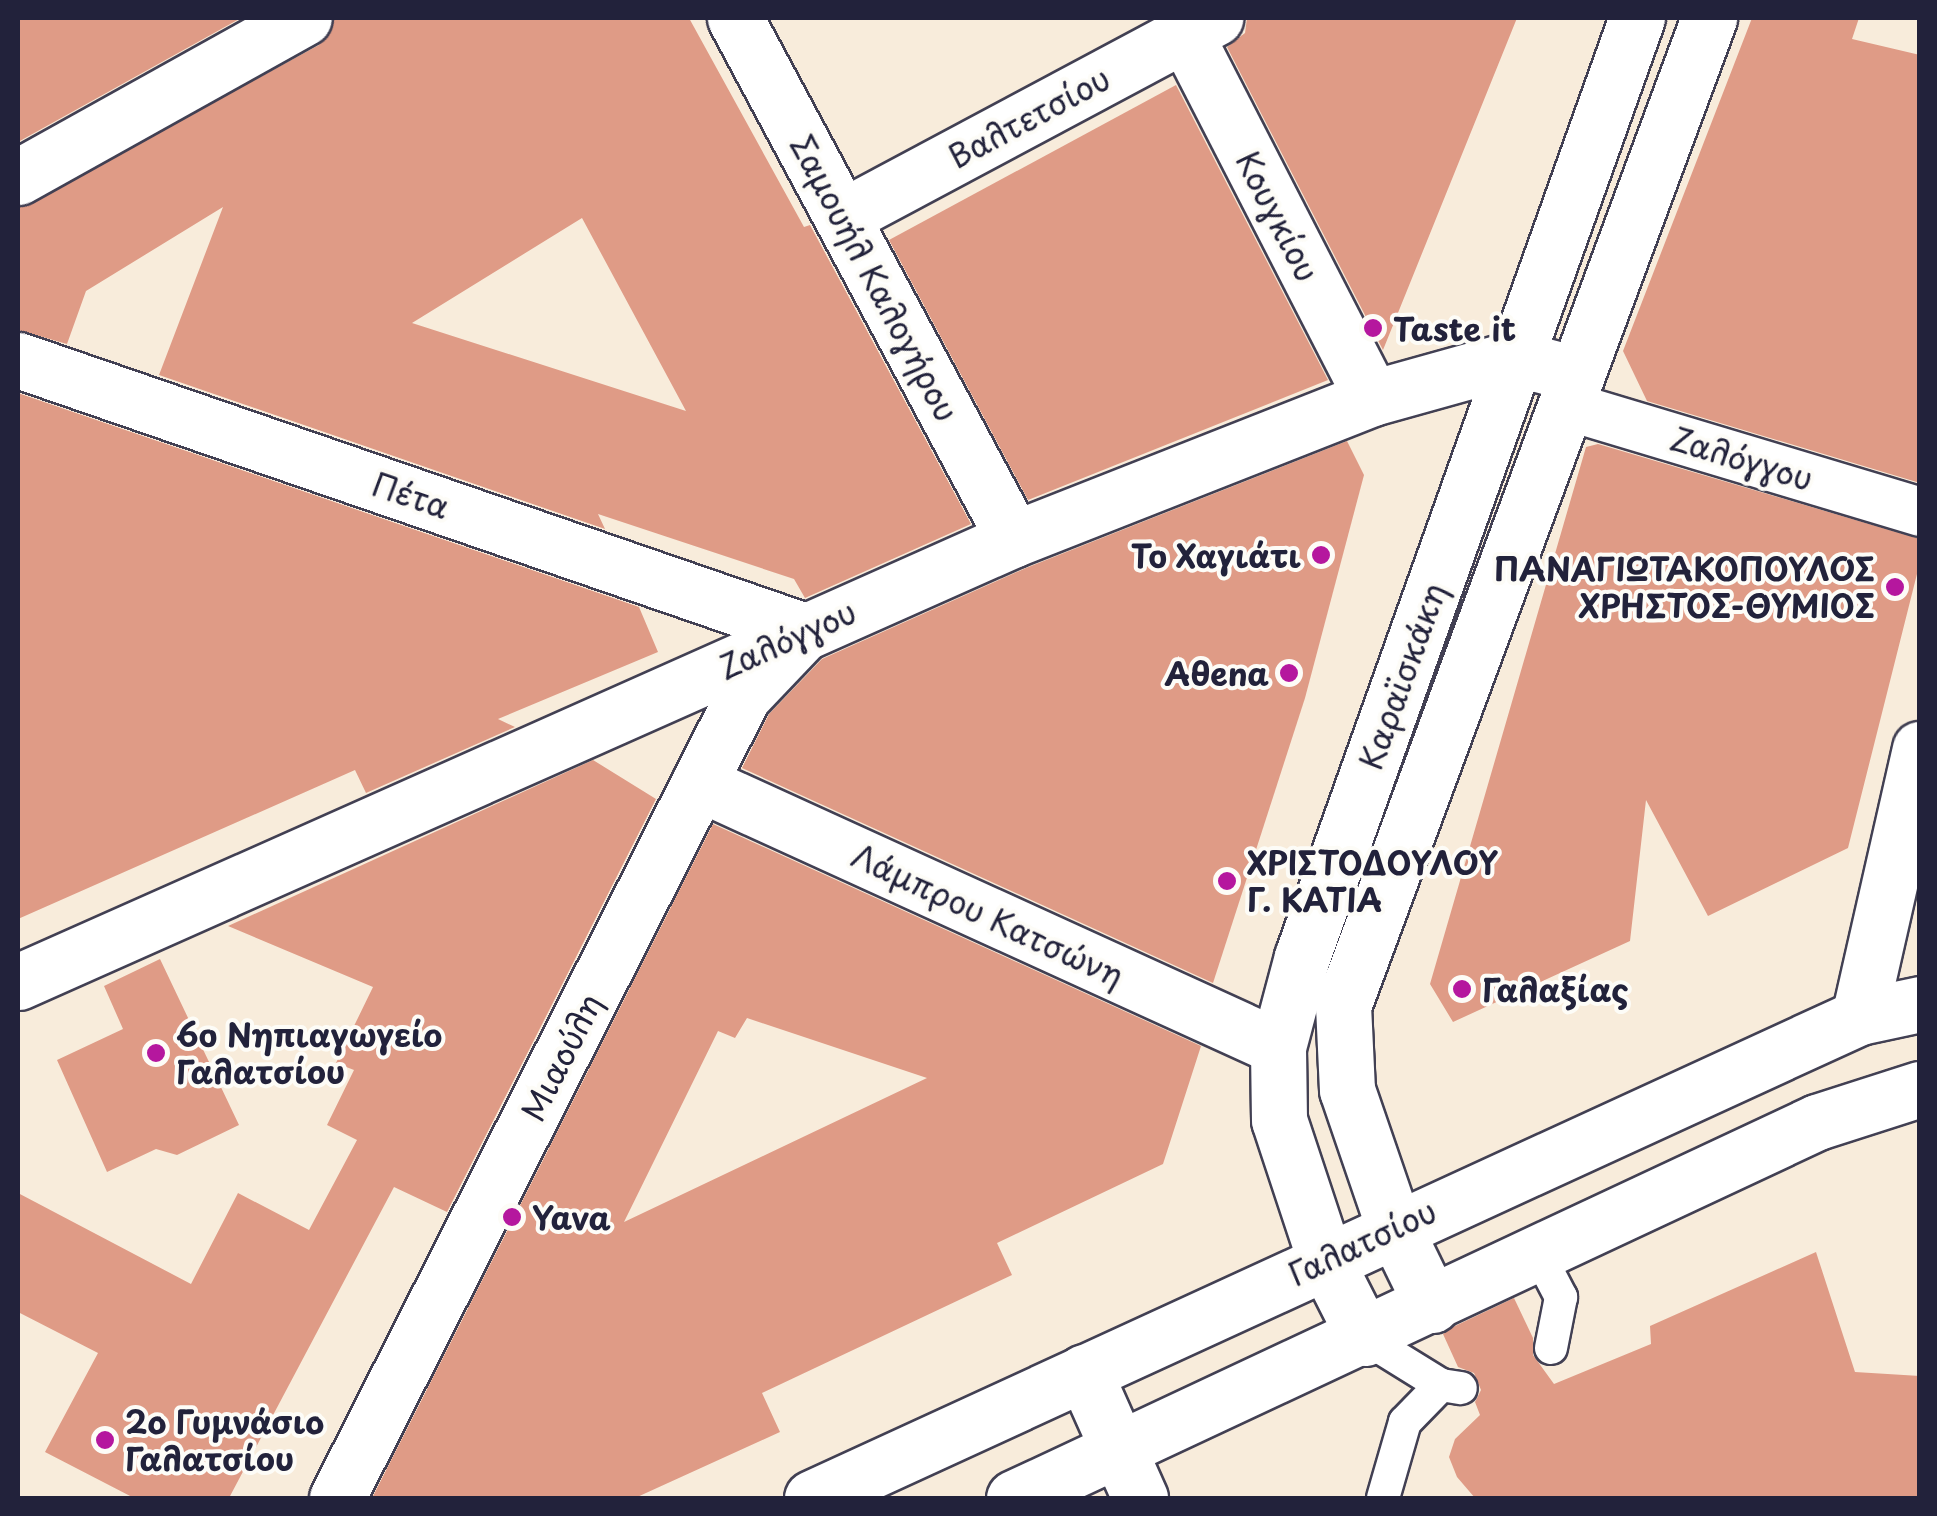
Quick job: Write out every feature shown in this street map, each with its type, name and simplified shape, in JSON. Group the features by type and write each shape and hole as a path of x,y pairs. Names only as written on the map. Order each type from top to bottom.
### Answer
{"street":[{"path":"18,178 304,18"},
{"name":"Σαμουήλ Καλογήρου","path":"735,18 1014,539"},
{"name":"Καραϊσκάκη","path":"1365,1338 1325,1259 1279,1120 1278,1047 1302,956 1637,18"},
{"name":"Καραϊσκάκη","path":"1432,1305 1394,1227 1347,1090 1343,1006 1710,18"},
{"name":"Βαλτετσίου","path":"844,216 1200,26"},
{"name":"Κουγκίου","path":"1200,26 1372,398"},
{"name":"Ζαλόγγου","path":"18,982 1014,539 1372,398 1515,358 1570,389 1920,512"},
{"name":"Πέτα","path":"18,360 805,630"},
{"name":"Μιαούλη","path":"338,1498 743,696 805,630"},
{"path":"1859,1017 1920,749"},
{"name":"Λάμπρου Κατσώνη","path":"699,783 1278,1047"},
{"name":"Γαλατσίου","path":"812,1498 1394,1227 1859,1017 1920,1004"},
{"path":"1014,1498 1365,1338 1817,1122 1920,1090"},
{"path":"1084,1372 1122,1448 1140,1498"}],"lane":[{"path":"1538,1253 1561,1297 1552,1348"},
{"path":"1365,1338 1452,1386 1405,1422 1384,1498"}],"building":[{"path":"18,18 241,18 18,142"},
{"path":"335,18 689,18 804,227 810,225 971,524 805,598 794,579 598,514 605,529 159,375 223,207 86,291 67,344 18,330 18,208 319,45","holes":["582,218 686,411 412,323"]},
{"path":"1247,18 1517,18 1383,350 1227,47 1245,33"},
{"path":"1752,18 1859,18 1852,39 1920,55 1920,483 1647,401 1623,351"},
{"path":"1176,85 1328,380 1028,500 889,240"},
{"path":"18,393 639,607 658,652 498,719 515,727 366,793 355,770 18,919"},
{"path":"1347,441 1364,475 1305,698 1213,983 742,768 769,714 822,659 1026,568"},
{"path":"1598,444 1920,539 1920,562 1848,848 1708,916 1646,800 1630,941 1453,1022 1430,984 1586,447"},
{"path":"593,760 656,799 447,1212 394,1187 229,1498 134,1498 45,1452 98,1353 18,1312 18,1193 191,1284 238,1193 309,1230 357,1140 327,1125 354,1070 336,1063 373,987 228,926"},
{"path":"713,824 1201,1046 1163,1164 997,1243 1012,1275 762,1393 780,1432 635,1498 372,1498","holes":["747,1018 927,1078 624,1222 718,1031 735,1038"]},
{"path":"160,959 239,1125 177,1155 156,1149 107,1172 57,1060 123,1029 104,986"},
{"path":"1816,1252 1855,1372 1920,1376 1920,1498 1475,1498 1457,1477 1449,1457 1455,1439 1480,1415 1475,1402 1481,1390 1474,1373 1458,1367 1443,1334 1453,1327 1514,1298 1533,1338 1533,1355 1554,1384 1651,1344 1650,1326"}],"place":[{"name":"Taste it","path":"1373,328"},
{"name":"Το Χαγιάτι","path":"1321,555"},
{"name":"ΠΑΝΑΓΙΩΤΑΚΟΠΟΥΛΟΣ ΧΡΗΣΤΟΣ-ΘΥΜΙΟΣ","path":"1895,587"},
{"name":"Αθena","path":"1289,673"},
{"name":"ΧΡΙΣΤΟΔΟΥΛΟΥ Γ. ΚΑΤΙΑ","path":"1227,881"},
{"name":"Γαλαξίας","path":"1462,989"},
{"name":"6ο Νηπιαγωγείο Γαλατσίου","path":"156,1053"},
{"name":"Yava","path":"512,1217"},
{"name":"2ο Γυμνάσιο Γαλατσίου","path":"105,1440"}]}
